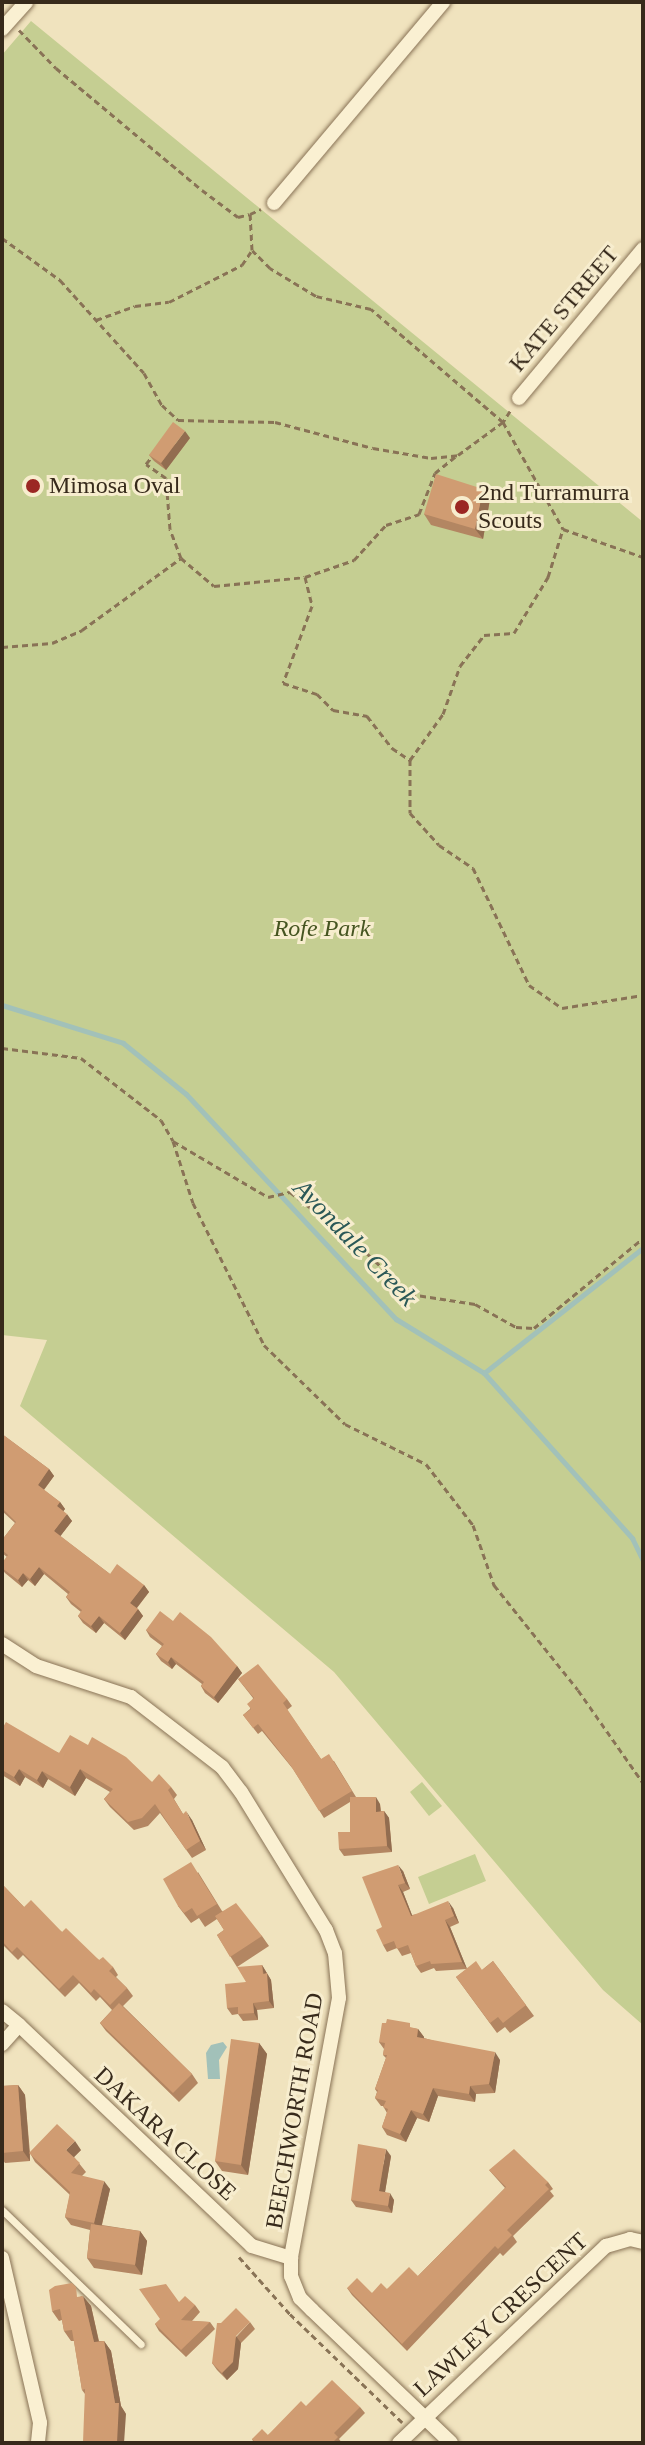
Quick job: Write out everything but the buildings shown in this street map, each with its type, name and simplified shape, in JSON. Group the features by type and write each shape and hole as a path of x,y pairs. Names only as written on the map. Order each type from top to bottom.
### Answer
{"street":[{"path":"6,25 26,2"},
{"path":"274,203 443,2"},
{"name":"KATE STREET","path":"519,398 643,249"},
{"name":"BEECHWORTH ROAD","path":"2,1644 36,1666 131,1697 222,1767 241,1792 326,1930 335,1953 339,1998 291,2258 291,2276 300,2298 451,2443"},
{"name":"DAKARA CLOSE","path":"2,2011 252,2246 291,2258"},
{"path":"2,2044 19,2025"},
{"name":"LAWLEY CRESCENT","path":"399,2443 606,2246 630,2239 643,2242"},
{"path":"2,2258 40,2423 38,2443"}],"lane":[{"path":"2,2210 141,2344"}],"path":[{"path":"6,25 238,217 274,203"},
{"path":"96,320 135,306 181,298 242,265 252,250 250,214"},
{"path":"2,238 60,280 144,373 162,405 178,420 275,422 373,448 431,458 458,455"},
{"path":"252,250 270,268 316,296 371,309 503,422 563,529 643,557"},
{"path":"154,455 146,464 166,478 170,529 181,558 214,586 305,577 354,560 386,525 419,514 435,473 503,422 519,398"},
{"path":"563,529 548,577 514,633 484,635 460,666 443,714 410,760 410,813 439,845 473,868 529,985 562,1008 643,995"},
{"path":"2,647 52,643 82,630 181,558"},
{"path":"305,577 312,606 283,683 317,694 333,710 367,716 392,748 410,760"},
{"path":"2,1048 81,1058 161,1120 173,1141 193,1203 264,1345 345,1424 426,1464 473,1525 494,1585 578,1690 643,1783"},
{"path":"173,1141 268,1197 290,1192 353,1240 410,1294 475,1304 516,1327 534,1328 643,1238"},
{"path":"237,2254 290,2314 410,2430"}],"green space":[{"name":"Rofe Park","path":"31,21 643,522 643,2025 603,1990 334,1672 20,1406 47,1340 2,1335 2,55"},
{"path":"422,1782 442,1806 429,1816 410,1792"},
{"path":"475,1854 486,1881 429,1904 418,1877"}],"water":[{"path":"223,2042 227,2047 219,2060 220,2079 208,2079 206,2053 211,2045"}],"waterway":[{"name":"Avondale Creek","path":"2,1005 123,1043 186,1094 396,1319 484,1373 632,1538 643,1561"},
{"path":"484,1373 643,1248"}],"place":[{"name":"Mimosa Oval","path":"33,486"},
{"name":"2nd Turramurra Scouts","path":"462,507"}]}
